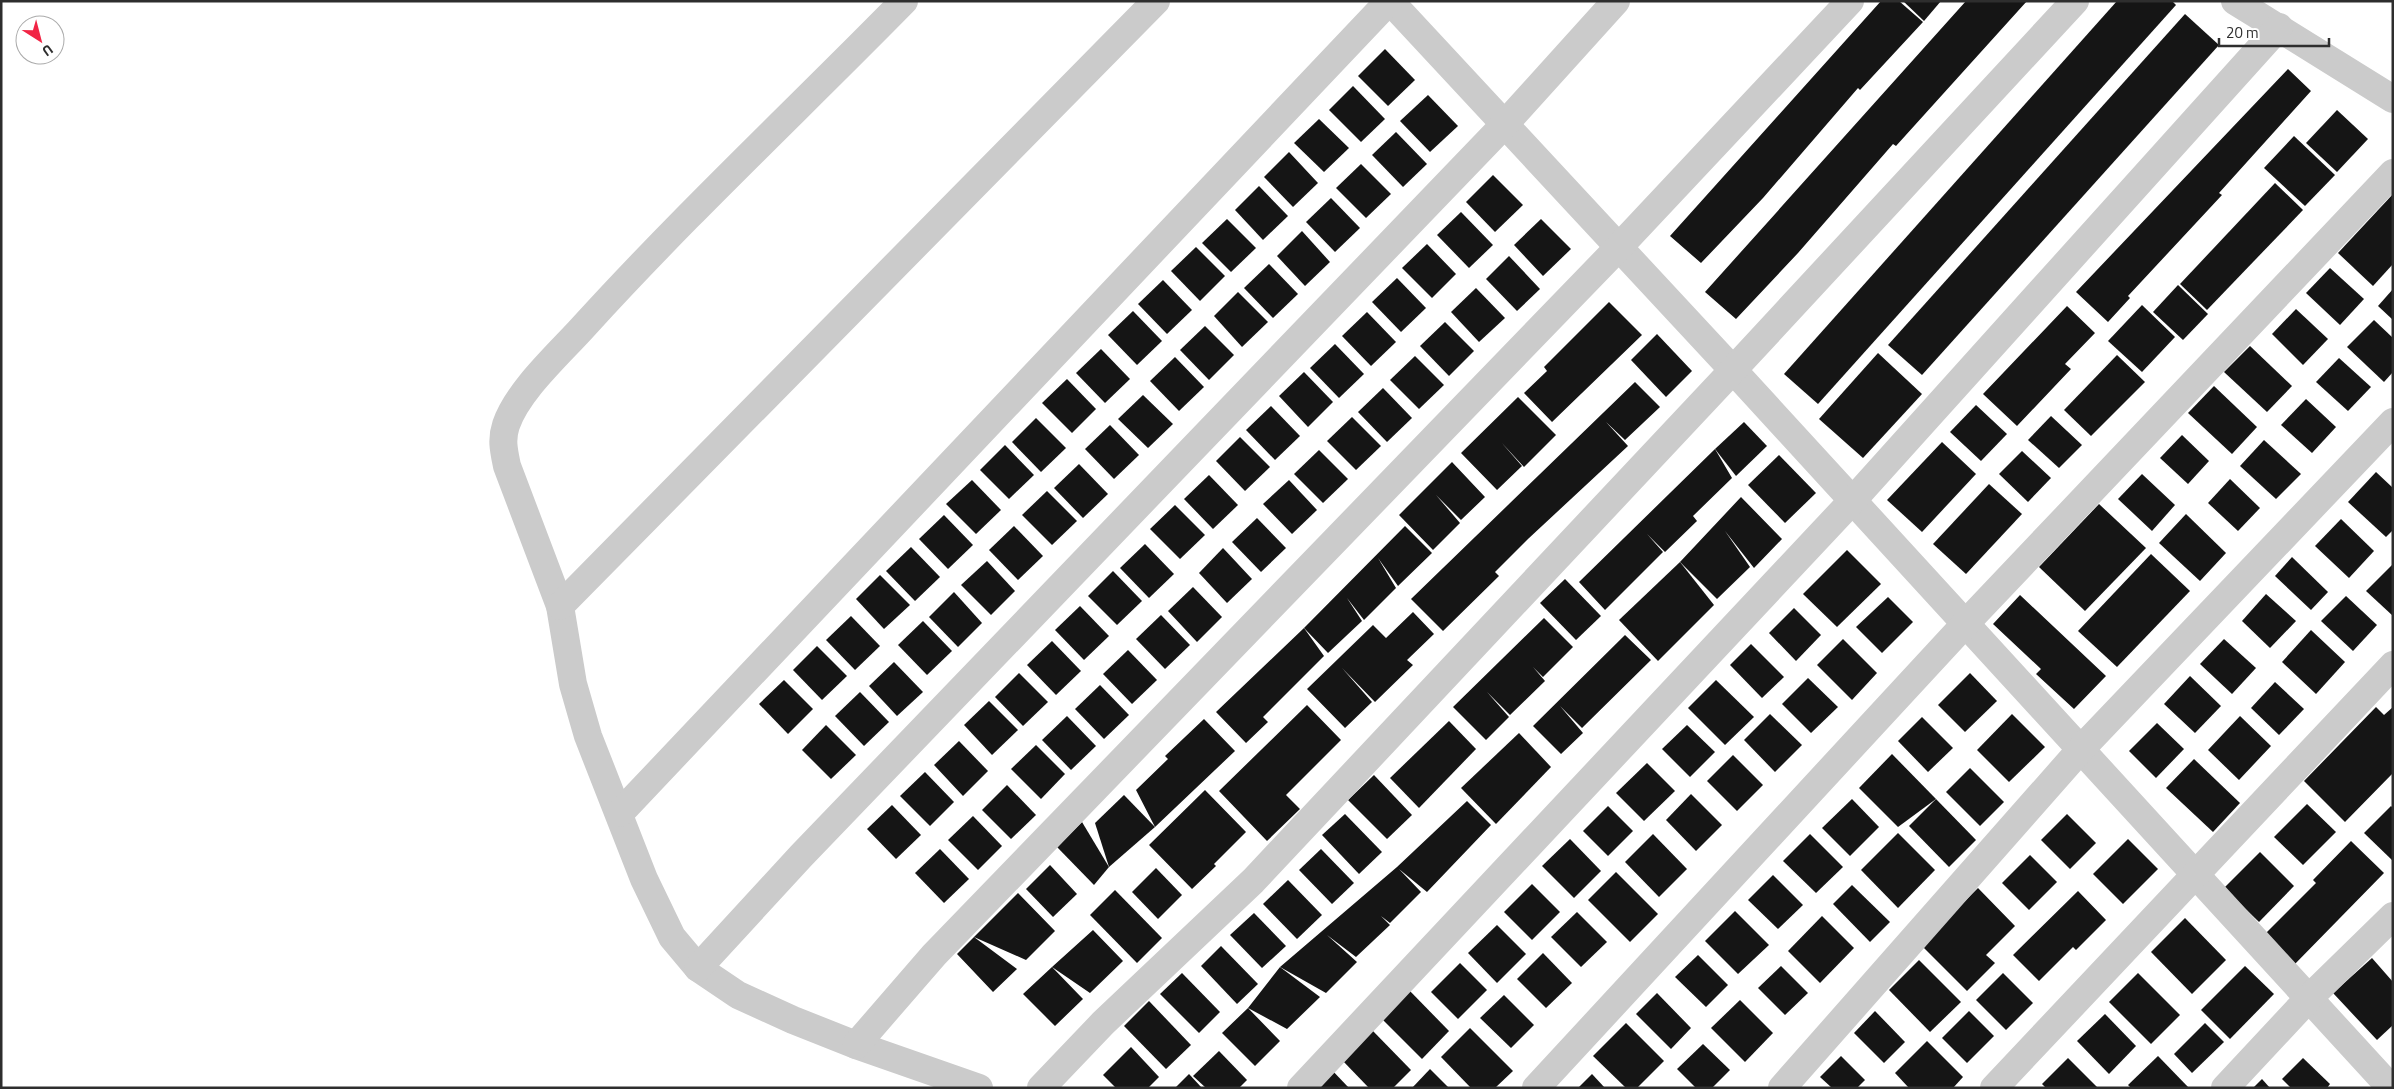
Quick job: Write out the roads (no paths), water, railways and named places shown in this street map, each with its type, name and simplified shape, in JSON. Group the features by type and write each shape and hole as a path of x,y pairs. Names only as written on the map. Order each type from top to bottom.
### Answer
{"street":[{"path":"904,1 623,283 531,386 514,409 506,425 502,444 510,475 560,606 573,684 588,736 620,813 644,879 672,937 698,968 738,995 793,1020 856,1045 979,1088"},
{"path":"560,606 1156,1"},
{"path":"620,813 1389,1 1853,500 2391,1088"},
{"path":"698,968 808,849 1504,126 1616,1"},
{"path":"856,1045 934,955 1619,247 1850,1"},
{"path":"1041,1088 1103,1024 1253,881 1733,370 2075,1"},
{"path":"2235,1 2393,99"},
{"path":"1301,1088 1853,500 2279,27"},
{"path":"1536,1088 1966,623 2393,173"},
{"path":"1782,1088 2082,749 2393,422"},
{"path":"1994,1088 2393,665"},
{"path":"2225,1088 2309,998 2393,916"}]}
